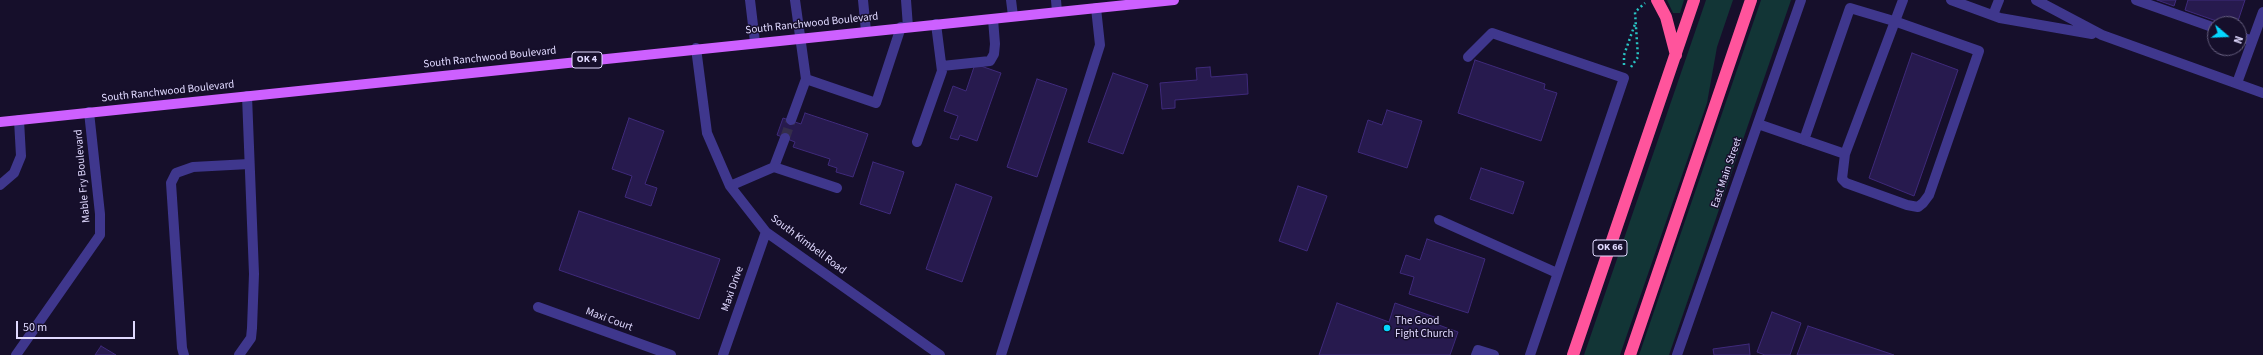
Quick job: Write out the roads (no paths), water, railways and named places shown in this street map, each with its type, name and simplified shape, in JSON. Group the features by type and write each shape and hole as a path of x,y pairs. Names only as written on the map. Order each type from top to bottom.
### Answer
{"highway":[{"path":"1657,0 1666,17 1676,56"},
{"name":"OK 66","path":"1573,355 1694,0"},
{"path":"1630,355 1751,0"}],"main road":[{"name":"South Ranchwood Boulevard","path":"0,122 696,48 993,19 1096,8 1118,3 1174,0"}],"street":[{"path":"750,0 755,42"},
{"path":"791,120 806,79 799,38 795,0"},
{"path":"863,0 866,31"},
{"path":"806,79 876,103 905,27 906,0"},
{"path":"1011,0 1013,16"},
{"path":"1056,0 1057,12"},
{"name":"East Main Street","path":"1677,355 1802,0"},
{"path":"1804,140 1850,8 1897,22 1979,51 1929,195 1918,207 1907,205 1846,183 1842,179 1846,154 1897,22 1903,0"},
{"path":"1951,0 1993,15 2102,35"},
{"path":"1993,15 1999,0"},
{"path":"2036,0 2102,35 2263,93"},
{"path":"2136,0 2207,25"},
{"path":"1000,355 1100,45 1096,8"},
{"path":"2237,83 2263,12"},
{"path":"942,66 990,61 994,54 993,19"},
{"path":"917,142 942,71 936,24"},
{"path":"1468,57 1492,33 1624,78 1530,355"},
{"path":"2247,39 2252,41"},
{"name":"South Kimbell Road","path":"696,48 707,133 730,186 766,232 940,355"},
{"path":"239,355 251,338 254,274 247,96"},
{"name":"Mable Fry Boulevard","path":"16,355 100,235 100,214 89,112"},
{"path":"0,184 14,173 21,156 19,120"},
{"path":"1758,124 1846,154"},
{"path":"774,167 785,138"},
{"path":"184,355 182,348 171,183 176,173 193,167 249,164"},
{"path":"730,186 774,167 837,188"},
{"path":"1438,220 1558,273"},
{"name":"Maxi Drive","path":"723,355 766,232"},
{"name":"Maxi Court","path":"538,307 671,355"},
{"path":"1476,355 1478,350 1494,355"}],"tunnel":[{"path":"785,138 791,120"}],"place":[{"name":"The Good Fight Church","path":"1387,328"}]}
